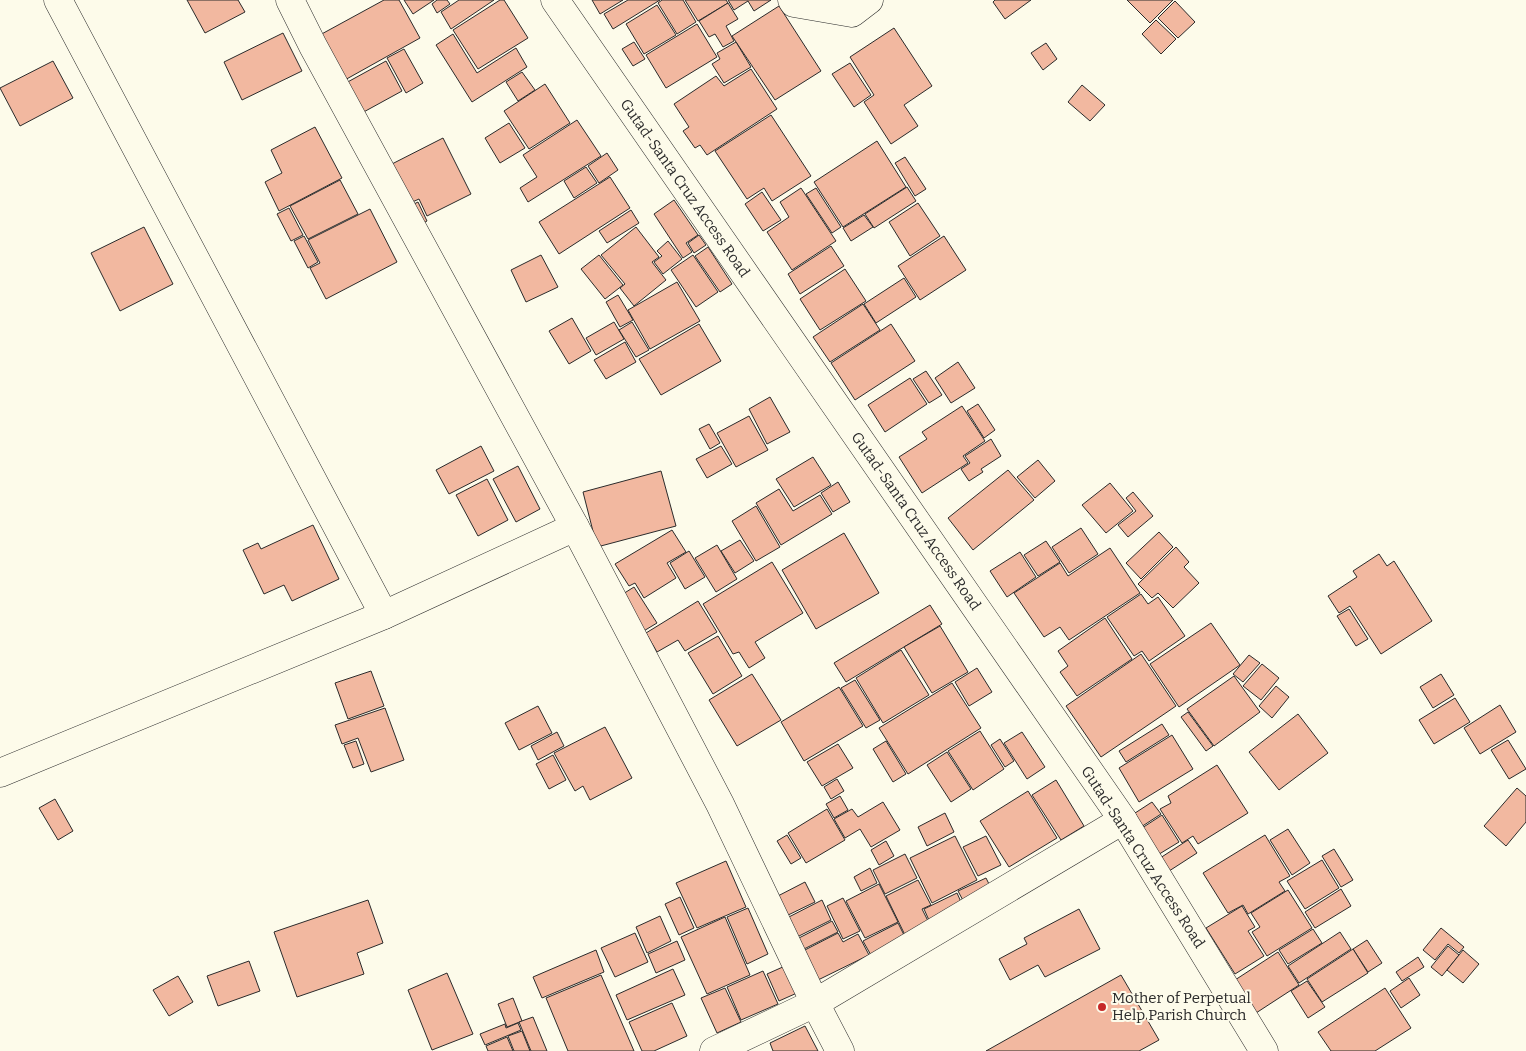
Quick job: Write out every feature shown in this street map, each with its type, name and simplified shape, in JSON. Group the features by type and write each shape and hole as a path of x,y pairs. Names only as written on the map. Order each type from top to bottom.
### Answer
{"street":[{"path":"58,0 384,616"},
{"path":"290,0 318,55 575,527 720,804 815,1003 840,1051"},
{"name":"Gutad-Santa Cruz Access Road","path":"555,0 1122,820 1264,1051"},
{"path":"792,0 794,3 852,13 869,0"},
{"path":"0,774 384,616 575,527"},
{"path":"714,1051 815,1003 1122,820"}],"building":[{"path":"187,0 238,0 245,12 205,33"},
{"path":"384,0 399,0 420,38 343,81 318,36"},
{"path":"404,0 434,0 413,14"},
{"path":"437,0 447,0 450,4 437,13 432,4"},
{"path":"459,0 494,0 451,29 441,12"},
{"path":"500,0 504,0 528,38 478,69 453,30"},
{"path":"592,0 623,0 600,14"},
{"path":"628,0 660,0 613,29 604,14"},
{"path":"662,0 683,0 696,22 677,34 658,3"},
{"path":"685,0 726,0 728,3 698,21"},
{"path":"728,0 771,0 754,11 748,1 734,10"},
{"path":"995,0 1031,0 1005,19 993,2"},
{"path":"1127,0 1173,0 1150,23"},
{"path":"1175,1 1195,22 1178,38 1158,18"},
{"path":"728,3 738,19 726,26 734,41 723,47 715,34 709,37 699,21"},
{"path":"657,5 676,35 644,54 626,24"},
{"path":"779,6 821,71 775,100 732,36"},
{"path":"1156,20 1176,39 1161,54 1142,34"},
{"path":"697,24 717,57 666,88 646,55"},
{"path":"894,28 932,86 904,105 918,126 891,144 864,102 874,95 850,57"},
{"path":"283,33 302,71 242,100 224,62"},
{"path":"453,34 477,73 516,48 527,67 472,102 436,45"},
{"path":"634,42 645,59 633,66 622,49"},
{"path":"736,42 751,67 724,83 712,64 720,59 717,53"},
{"path":"1046,43 1057,59 1043,70 1031,53"},
{"path":"404,49 423,83 406,93 387,58"},
{"path":"53,61 73,98 20,126 0,88"},
{"path":"386,61 402,91 360,114 344,84"},
{"path":"850,63 871,95 854,107 832,74"},
{"path":"751,69 777,109 707,155 700,145 695,148 683,131 689,127 674,104 716,76 724,86"},
{"path":"522,72 535,90 518,101 506,82"},
{"path":"545,84 570,123 529,149 504,111"},
{"path":"1082,85 1105,105 1090,121 1068,102"},
{"path":"771,115 811,176 772,201 764,188 747,199 715,151"},
{"path":"577,120 601,156 528,202 520,188 537,177 523,155"},
{"path":"509,123 525,148 500,163 485,138"},
{"path":"315,127 342,178 279,211 265,182 282,173 271,150"},
{"path":"443,138 471,194 427,216 419,199 408,204 388,166"},
{"path":"877,141 906,187 843,227 814,182"},
{"path":"607,153 618,170 599,183 588,166"},
{"path":"905,157 926,189 915,196 895,163"},
{"path":"586,167 597,183 574,198 564,181"},
{"path":"610,177 630,208 559,254 539,222"},
{"path":"340,180 358,214 308,239 290,206"},
{"path":"907,187 916,201 874,228 865,214"},
{"path":"801,188 836,241 792,270 767,232 789,217 780,202"},
{"path":"816,188 841,227 832,233 806,194"},
{"path":"762,192 781,220 763,231 745,204"},
{"path":"674,200 698,235 686,243 692,252 683,258 654,214"},
{"path":"418,202 427,221 418,226 408,207"},
{"path":"918,203 940,236 910,256 889,222"},
{"path":"289,208 303,235 291,241 277,214"},
{"path":"370,209 397,262 326,299 310,268 320,263 308,240"},
{"path":"631,210 639,223 607,243 599,231"},
{"path":"864,215 873,227 851,241 843,228"},
{"path":"144,227 173,284 120,311 91,253"},
{"path":"636,227 659,257 652,262 666,280 634,306 620,288 625,284 601,255"},
{"path":"699,235 706,245 694,253 688,243"},
{"path":"304,236 318,262 308,268 294,241"},
{"path":"944,236 966,270 920,300 898,266"},
{"path":"668,241 682,259 663,274 654,262 662,256 657,251"},
{"path":"831,246 844,266 800,294 788,274"},
{"path":"708,247 732,284 720,292 695,256"},
{"path":"541,255 558,287 526,302 511,270"},
{"path":"599,255 623,285 605,299 581,269"},
{"path":"693,255 718,292 696,307 671,270"},
{"path":"845,269 866,301 820,330 800,299"},
{"path":"904,278 916,297 876,323 864,304"},
{"path":"677,282 700,321 650,349 628,310"},
{"path":"618,295 633,320 620,327 606,302"},
{"path":"863,304 880,330 830,362 813,337"},
{"path":"572,318 591,351 569,364 549,331"},
{"path":"614,322 624,339 596,355 586,338"},
{"path":"632,322 649,350 636,357 619,330"},
{"path":"699,324 721,361 661,395 639,359"},
{"path":"891,324 915,361 855,400 831,363"},
{"path":"625,342 636,362 606,379 594,360"},
{"path":"958,362 975,388 951,403 935,378"},
{"path":"926,371 942,395 929,403 913,379"},
{"path":"910,378 927,404 885,432 868,405"},
{"path":"770,397 790,432 767,444 749,409"},
{"path":"978,404 995,430 984,438 967,411"},
{"path":"962,406 985,441 963,456 968,463 922,493 899,457 927,439 922,432"},
{"path":"749,416 768,450 736,467 717,433"},
{"path":"709,424 720,443 710,449 699,429"},
{"path":"991,439 1001,456 981,469 983,472 969,481 961,469 970,463 965,456"},
{"path":"481,446 494,471 449,494 436,470"},
{"path":"721,446 732,464 707,478 696,459"},
{"path":"813,457 831,485 794,507 776,479"},
{"path":"1038,460 1055,481 1035,498 1017,477"},
{"path":"518,466 540,509 516,522 493,479"},
{"path":"1008,470 1034,500 973,550 948,518"},
{"path":"661,471 676,526 597,547 583,492"},
{"path":"487,479 508,520 478,536 456,495"},
{"path":"838,482 850,502 833,512 821,493"},
{"path":"1110,483 1133,511 1106,533 1082,505"},
{"path":"779,489 793,511 820,495 832,514 781,545 756,503"},
{"path":"1133,492 1153,516 1128,537 1118,525 1136,511 1126,498"},
{"path":"756,506 780,547 756,561 732,521"},
{"path":"313,525 339,579 292,601 284,585 264,594 243,550 258,543 261,549"},
{"path":"1081,528 1098,554 1069,573 1052,547"},
{"path":"672,530 686,552 667,563 676,578 644,598 635,583 629,586 615,564"},
{"path":"1159,532 1173,547 1141,579 1126,563"},
{"path":"844,533 879,593 816,629 782,570"},
{"path":"740,540 754,561 735,573 721,551"},
{"path":"1046,541 1060,562 1038,576 1024,555"},
{"path":"717,545 737,579 716,592 695,558"},
{"path":"1176,547 1189,562 1184,567 1199,583 1173,608 1158,593 1152,598 1138,584"},
{"path":"1110,548 1140,593 1069,640 1060,627 1044,637 1014,593 1060,563 1068,576"},
{"path":"689,551 705,577 685,589 670,563"},
{"path":"1020,552 1036,577 1007,597 990,571"},
{"path":"1379,554 1387,566 1394,561 1432,621 1381,654 1350,606 1339,613 1328,596 1357,577 1353,571"},
{"path":"772,562 803,613 755,642 765,658 749,668 739,652 733,654 703,604"},
{"path":"634,587 657,623 637,635 615,599"},
{"path":"1141,594 1148,604 1158,597 1185,636 1149,661 1142,651 1134,656 1107,617"},
{"path":"698,601 717,632 685,651 678,640 657,652 646,633"},
{"path":"930,605 942,624 846,682 834,663"},
{"path":"1349,609 1368,639 1356,646 1337,616"},
{"path":"1105,618 1132,659 1077,696 1060,672 1068,666 1058,651"},
{"path":"1211,623 1240,665 1179,707 1150,664"},
{"path":"940,626 968,672 932,693 904,647"},
{"path":"718,636 742,676 713,694 688,653"},
{"path":"901,650 929,695 883,723 856,678"},
{"path":"1141,654 1176,706 1101,757 1066,706"},
{"path":"1249,655 1260,663 1243,682 1233,674"},
{"path":"1262,664 1279,678 1261,700 1243,686"},
{"path":"977,668 992,692 969,706 955,682"},
{"path":"371,671 384,706 348,719 335,683"},
{"path":"752,674 781,720 737,746 709,700"},
{"path":"1441,674 1454,695 1433,708 1420,687"},
{"path":"1234,676 1260,712 1214,746 1187,709"},
{"path":"855,680 880,720 866,728 841,688"},
{"path":"952,683 981,728 908,774 879,728"},
{"path":"1276,686 1289,697 1272,718 1259,706"},
{"path":"839,687 863,726 804,761 781,722"},
{"path":"1455,698 1470,722 1434,744 1419,720"},
{"path":"1500,705 1516,732 1480,754 1464,728"},
{"path":"538,706 552,733 519,750 505,723"},
{"path":"385,708 404,760 371,772 358,738 342,744 335,725"},
{"path":"1188,712 1213,746 1206,751 1181,717"},
{"path":"1298,714 1328,753 1279,790 1249,752"},
{"path":"1162,724 1169,735 1126,762 1119,751"},
{"path":"605,727 632,778 590,800 583,786 575,791 554,753"},
{"path":"980,731 1004,769 973,790 948,751"},
{"path":"557,732 564,746 538,760 531,746"},
{"path":"1022,732 1045,767 1027,779 1004,743"},
{"path":"1172,735 1193,769 1139,802 1119,768"},
{"path":"1000,739 1014,761 1005,767 991,745"},
{"path":"1508,740 1526,769 1509,779 1491,750"},
{"path":"356,741 364,764 353,768 344,745"},
{"path":"886,741 906,774 893,782 873,749"},
{"path":"838,744 853,768 822,786 807,762"},
{"path":"947,752 971,789 951,802 927,765"},
{"path":"553,755 566,780 549,789 536,764"},
{"path":"1217,765 1248,813 1198,844 1193,836 1182,843 1160,809 1171,803 1168,796"},
{"path":"837,779 844,791 831,799 824,787"},
{"path":"1056,780 1084,826 1061,840 1032,795"},
{"path":"1517,788 1526,796 1526,822 1506,846 1484,826"},
{"path":"1028,791 1057,838 1009,867 980,821"},
{"path":"840,796 848,810 834,818 826,804"},
{"path":"55,799 73,831 58,840 39,808"},
{"path":"883,802 900,830 871,847 860,829 845,838 834,819 852,809 858,817"},
{"path":"1152,802 1161,814 1141,827 1132,815"},
{"path":"827,809 845,840 806,863 788,833"},
{"path":"945,813 954,832 927,846 918,827"},
{"path":"1162,815 1179,842 1156,856 1139,830"},
{"path":"1288,829 1310,863 1292,875 1270,840"},
{"path":"787,835 801,858 791,864 777,841"},
{"path":"1265,835 1290,876 1279,882 1285,891 1248,914 1243,905 1228,913 1203,873"},
{"path":"955,836 977,880 932,903 910,858"},
{"path":"986,836 1001,865 978,876 963,847"},
{"path":"1188,840 1197,853 1166,873 1157,860"},
{"path":"886,841 894,856 879,865 871,850"},
{"path":"1334,849 1353,880 1341,887 1322,856"},
{"path":"905,854 917,878 885,894 873,870"},
{"path":"1322,860 1339,888 1305,909 1287,881"},
{"path":"726,861 746,907 697,928 676,883"},
{"path":"870,868 877,883 861,891 854,877"},
{"path":"986,878 994,894 967,908 958,891"},
{"path":"918,880 931,905 922,909 929,923 905,935 886,896"},
{"path":"805,882 815,902 784,917 774,898"},
{"path":"879,884 898,922 865,938 846,901"},
{"path":"1341,889 1351,906 1315,928 1305,912"},
{"path":"1288,890 1312,928 1267,956 1252,932 1260,927 1251,913"},
{"path":"957,893 965,911 932,927 924,909"},
{"path":"680,897 694,928 679,935 665,904"},
{"path":"843,898 860,931 843,939 827,906"},
{"path":"368,900 383,943 357,953 364,974 297,997 274,932"},
{"path":"822,900 831,920 795,938 785,919"},
{"path":"1242,906 1255,927 1248,931 1264,956 1235,974 1206,928"},
{"path":"748,908 768,954 747,964 727,917"},
{"path":"1079,909 1100,949 1045,977 1038,965 1010,980 999,959 1027,944 1024,938"},
{"path":"660,916 671,941 647,953 636,927"},
{"path":"725,917 750,975 707,994 681,937"},
{"path":"832,921 838,932 802,950 797,939"},
{"path":"898,923 906,939 872,957 863,941"},
{"path":"1441,928 1464,947 1459,953 1448,944 1435,960 1423,950"},
{"path":"1313,929 1322,943 1288,964 1279,950"},
{"path":"1340,932 1351,949 1299,983 1288,966"},
{"path":"635,933 648,962 615,977 601,948"},
{"path":"838,933 843,942 858,934 869,955 818,980 803,951"},
{"path":"1367,940 1382,963 1368,972 1353,949"},
{"path":"677,941 685,960 656,973 648,954"},
{"path":"1448,946 1459,955 1442,976 1431,967"},
{"path":"1353,949 1368,973 1322,1002 1307,979"},
{"path":"596,950 604,972 542,998 533,977"},
{"path":"1463,950 1479,964 1463,983 1447,970"},
{"path":"1278,952 1299,985 1256,1013 1235,980"},
{"path":"1418,957 1424,967 1402,981 1396,972"},
{"path":"249,961 260,991 218,1006 207,976"},
{"path":"785,966 797,993 779,1001 767,974"},
{"path":"673,969 685,995 627,1020 616,995"},
{"path":"763,971 778,1004 741,1020 727,987"},
{"path":"447,973 473,1034 432,1050 408,990"},
{"path":"601,975 634,1051 568,1051 546,998"},
{"name":"Mother of Perpetual Help Parish Church","path":"1121,975 1159,1040 1139,1051 986,1051"},
{"path":"178,976 193,1002 169,1016 153,990"},
{"path":"1409,978 1420,995 1401,1008 1390,991"},
{"path":"1307,981 1325,1007 1308,1018 1291,991"},
{"path":"725,988 741,1022 717,1033 701,998"},
{"path":"1385,988 1411,1028 1375,1051 1331,1051 1318,1032"},
{"path":"513,998 522,1021 507,1027 498,1004"},
{"path":"672,1003 687,1036 654,1051 642,1051 629,1022"},
{"path":"533,1017 547,1051 531,1051 519,1022"},
{"path":"518,1023 521,1030 485,1045 480,1034 505,1024 506,1028"},
{"path":"805,1026 818,1051 773,1051 770,1043"},
{"path":"522,1031 530,1051 514,1051 508,1036"},
{"path":"507,1037 513,1051 488,1051 486,1046"}],"place":[{"name":"Mother of Perpetual Help Parish Church","path":"1102,1007"}]}
